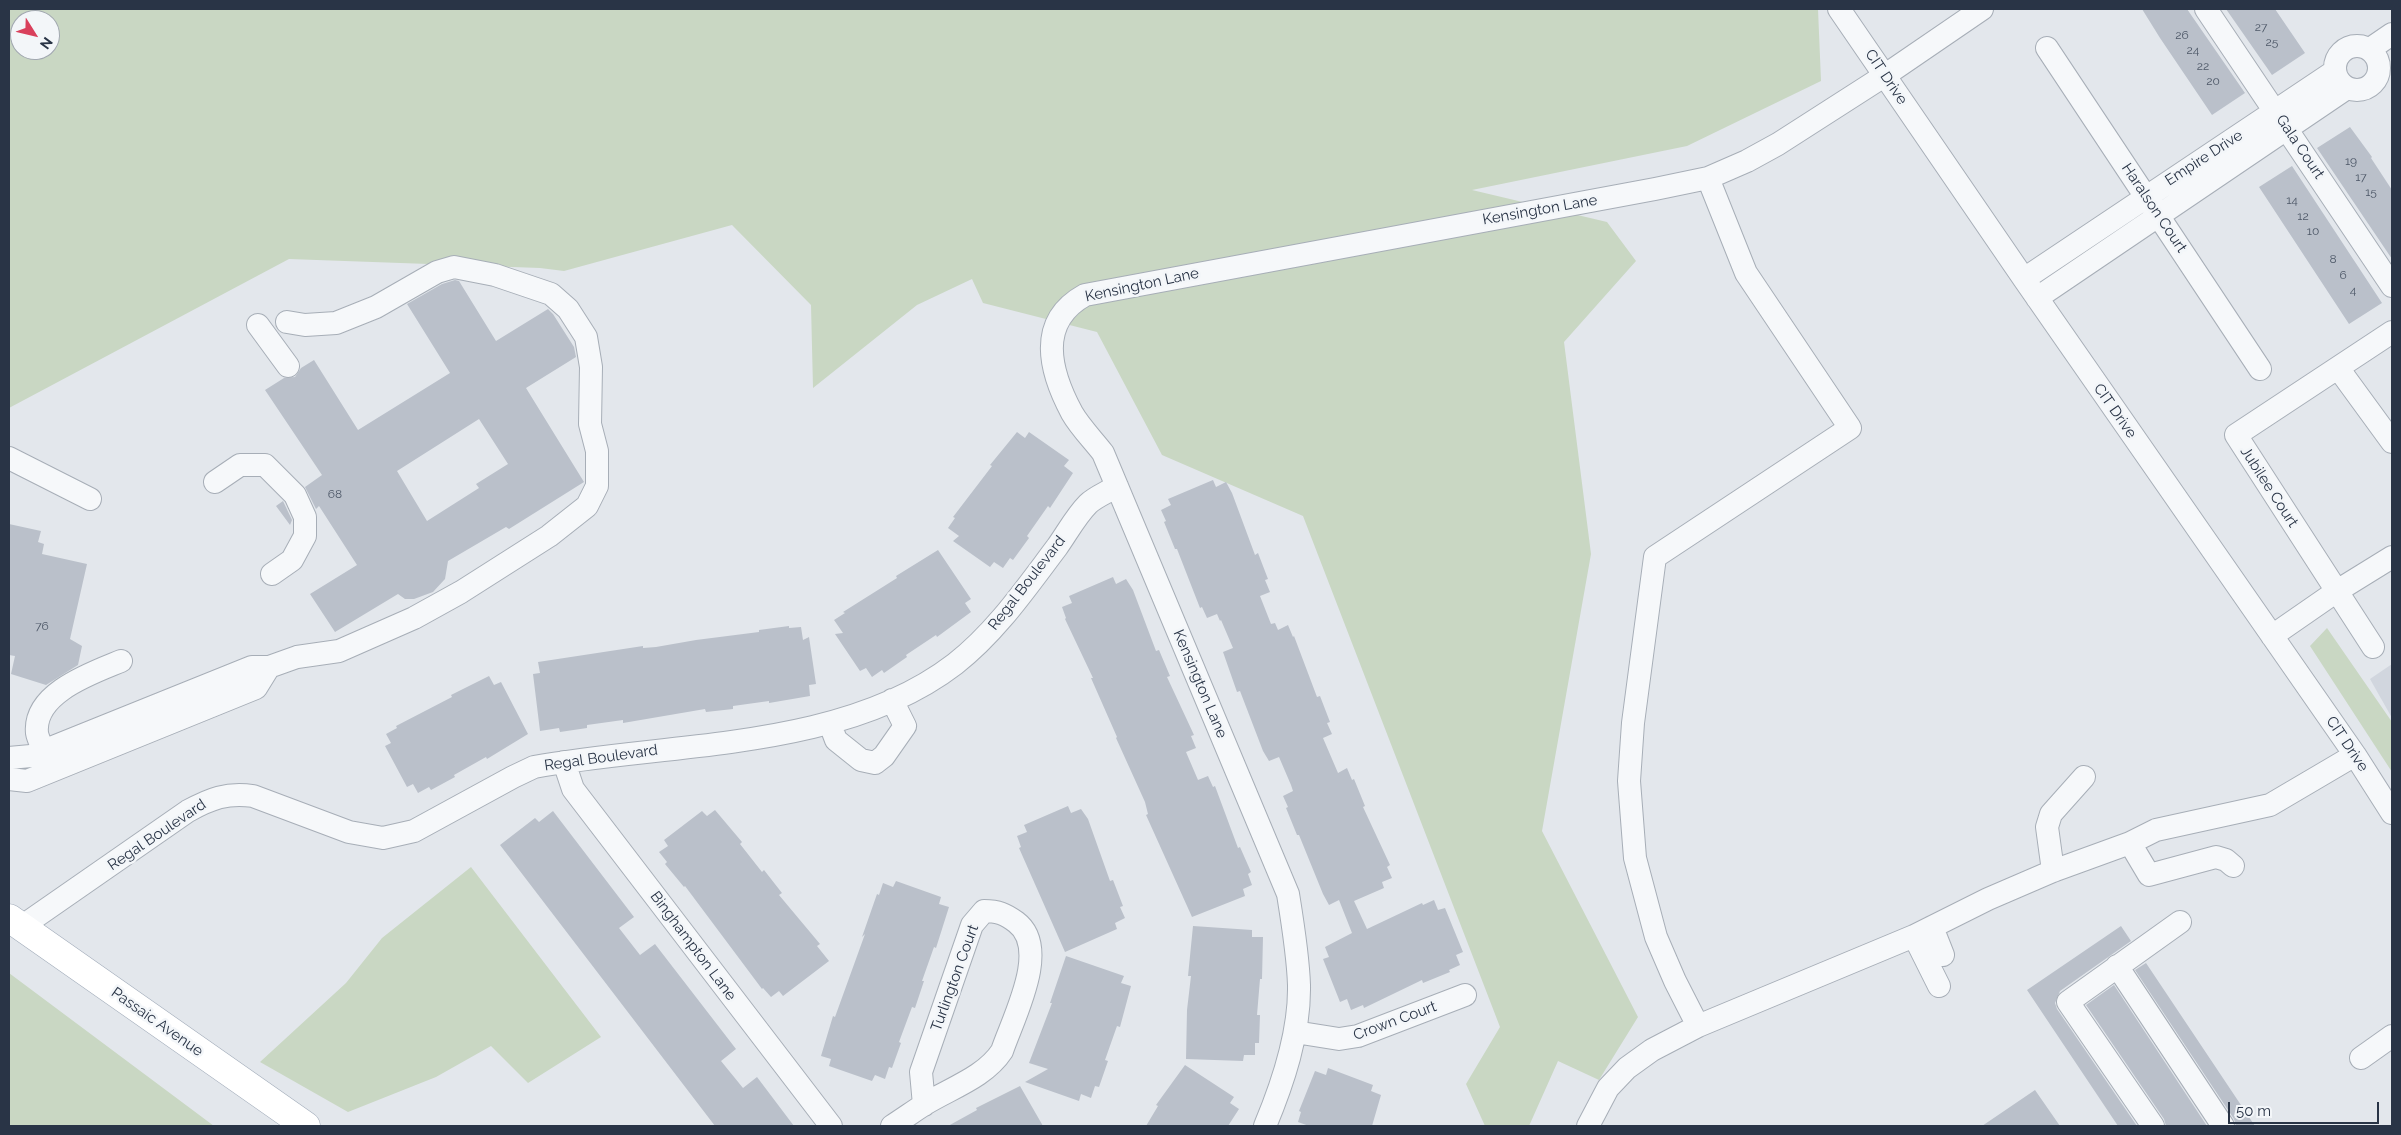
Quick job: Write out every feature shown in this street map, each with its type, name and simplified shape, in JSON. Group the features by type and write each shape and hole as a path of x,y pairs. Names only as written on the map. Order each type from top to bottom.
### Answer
{"main road":[{"name":"Passaic Avenue","path":"15,923 306,1126"}],"street":[{"name":"CIT Drive","path":"1839,9 2037,298 2355,755 2392,813"},
{"name":"Kensington Lane","path":"1265,1126 1284,1076 1294,1032 1299,987 1297,949 1288,894 1103,453 1072,414 1055,372 1051,350 1052,335 1056,324 1072,302 1085,295 1708,178 1747,162 1778,144 1884,76 1982,9"},
{"name":"Gala Court","path":"2206,9 2392,286"},
{"name":"Empire Drive","path":"2037,298 2160,215 2282,120 2341,80 2361,90 2368,88 2378,76 2380,57 2392,34"},
{"path":"2341,80 2338,57 2342,51 2355,46 2380,57"},
{"name":"Haralson Court","path":"2047,48 2160,215 2260,369"},
{"name":"Empire Drive","path":"2024,279 2147,196 2282,120"},
{"path":"1698,1026 1675,981 1656,937 1635,858 1629,781 1633,724 1655,557 1850,428 1746,274 1708,178"},
{"path":"9,758 31,756 44,752 252,667 269,667 297,657 339,651 414,618 461,592 548,536 587,506 597,486 596,451 590,424 591,367 586,337 568,309 551,294 495,275 454,267 437,272 376,307 336,323 305,325 287,322"},
{"path":"258,325 288,366"},
{"name":"Jubilee Court","path":"2373,647 2236,436 2392,332"},
{"path":"2338,368 2392,442"},
{"path":"9,458 90,499"},
{"path":"215,482 240,465 265,465 295,495 305,517 305,536 292,560 272,574"},
{"name":"Regal Boulevard","path":"15,923 188,811 222,795 253,796 350,832 383,838 414,831 534,767 782,734 830,724 892,700 917,689 955,664 987,634 1017,601 1088,503 1117,486"},
{"path":"2272,636 2337,591 2392,557"},
{"path":"44,752 37,733 41,713 53,696 76,681 121,660"},
{"path":"9,779 27,781 256,688 269,667"},
{"path":"830,724 836,740 861,760 875,763 884,756 905,726 892,700"},
{"path":"1588,1126 1608,1088 1626,1068 1652,1050 1698,1026 1923,931 2053,871 2130,843 2156,830 2270,805 2355,755"},
{"name":"Binghampton Lane","path":"564,762 573,789 831,1126"},
{"path":"2053,871 2047,827 2051,814 2084,777"},
{"path":"2130,843 2149,875 2216,857 2226,860 2233,866"},
{"name":"Turlington Court","path":"892,1126 983,1071 994,1062 1002,1051 1029,973 1032,956 1030,940 1021,926 998,911 984,911 972,925 921,1072 924,1105"},
{"path":"2153,1126 2068,1002 2180,922"},
{"path":"1923,931 1943,955"},
{"path":"1923,931 1939,986"},
{"path":"2117,966 2222,1126"},
{"name":"Crown Court","path":"1294,1032 1338,1039 1358,1036 1465,995"},
{"path":"2361,1058 2392,1036"}],"shaded area":[{"path":"2392,664 2392,718 2370,679"}],"green space":[{"path":"9,9 1818,9 1821,81 1687,146 1472,190 1607,222 1636,261 1564,342 1591,554 1542,831 1638,1017 1599,1080 1558,1061 1529,1126 1485,1126 1466,1084 1500,1027 1303,516 1162,455 1097,332 983,303 972,279 917,305 813,388 811,305 732,225 564,271 540,268 289,259 9,408"},
{"path":"2327,628 2392,722 2392,772 2310,646"},
{"path":"471,867 601,1037 528,1083 491,1046 436,1077 348,1112 260,1062 346,983 382,938"},
{"path":"9,973 214,1126 9,1126"}],"building":[{"path":"2142,9 2187,9 2245,93 2212,115"},
{"path":"2226,9 2275,9 2305,53 2272,75"},
{"path":"2350,127 2372,157 2392,190 2392,259 2317,148"},
{"path":"2292,166 2382,303 2349,324 2259,187"},
{"path":"455,280 459,281 496,341 548,309 553,314 574,347 576,357 526,388 584,482 509,529 506,527 448,561 445,579 433,592 414,599 405,599 398,594 335,632 310,594 357,565 319,506 316,509 305,487 322,475 265,390 284,378 295,377 301,368 314,360 358,430 450,373 407,304 442,284","holes":["479,419 508,464 476,484 479,488 427,521 397,471"]},
{"path":"1017,432 1025,438 1029,432 1069,460 1064,466 1073,473 1050,508 1048,506 1027,536 1029,538 1013,560 1010,558 1003,568 994,562 990,567 953,541 959,536 948,528 955,518 953,517 992,466 990,465"},
{"path":"1213,480 1216,487 1226,482 1232,493 1255,555 1258,553 1268,579 1265,580 1270,592 1260,596 1271,624 1275,623 1278,630 1288,625 1294,636 1317,697 1320,696 1330,722 1327,723 1332,734 1323,738 1338,773 1347,768 1352,780 1354,779 1365,806 1363,807 1390,865 1387,867 1392,878 1382,882 1384,888 1354,901 1367,929 1422,903 1423,905 1434,900 1438,910 1445,908 1463,952 1456,955 1460,965 1449,970 1450,972 1423,983 1422,980 1364,1008 1363,1005 1351,1010 1347,999 1340,1002 1323,959 1329,957 1325,947 1352,933 1339,900 1329,905 1299,835 1297,835 1283,796 1293,791 1279,757 1269,761 1263,751 1240,691 1237,692 1223,652 1233,648 1221,620 1217,614 1207,618 1202,607 1200,608 1177,549 1175,549 1164,522 1166,521 1161,510 1171,505 1168,499"},
{"path":"283,501 292,520 290,525 276,506"},
{"path":"9,524 41,531 38,542 44,544 42,554 87,564 70,639 82,646 78,665 46,685 11,674 15,656 9,655"},
{"path":"938,550 971,599 965,603 971,612 937,637 936,635 906,655 907,657 884,673 882,670 872,677 866,668 860,671 835,634 843,633 834,620 845,613 843,612 897,578 896,576"},
{"path":"1113,577 1116,584 1126,579 1133,590 1156,651 1159,650 1170,676 1167,677 1194,735 1191,736 1196,748 1186,752 1198,780 1208,776 1213,787 1215,786 1238,848 1240,847 1251,872 1248,874 1252,885 1243,889 1245,896 1192,917 1146,815 1148,814 1145,802 1091,678 1093,678 1065,619 1062,607 1072,603 1069,596"},
{"path":"789,626 789,628 801,627 803,640 809,637 816,684 809,685 810,696 769,703 769,701 733,706 733,709 706,712 705,709 623,723 623,720 587,725 587,728 560,732 559,728 540,731 533,674 540,673 538,662 643,646 643,648 656,647"},
{"path":"489,676 494,685 501,682 528,734 431,790 429,787 418,793 413,784 407,787 385,746 391,743 386,734 397,728 396,726 452,697 451,695"},
{"path":"1068,806 1071,813 1081,809 1088,819 1110,881 1113,880 1123,906 1120,907 1125,918 1115,923 1117,929 1065,952 1019,848 1021,847 1017,836 1027,832 1024,825"},
{"path":"715,810 742,842 740,844 762,872 764,870 782,893 779,895 820,944 817,946 829,961 783,996 779,991 771,997 762,989 685,886 665,864 667,862 659,852 668,846 664,840 702,811 707,816"},
{"path":"553,811 634,917 619,928 640,955 655,944 736,1049 721,1061 743,1088 757,1077 794,1126 715,1126 500,845 535,818 539,822"},
{"path":"896,881 941,897 939,904 949,907 936,948 934,947 922,981 924,981 915,1008 912,1007 899,1042 901,1043 892,1068 889,1067 885,1079 875,1075 872,1081 829,1066 831,1059 821,1056 833,1016 835,1017 865,934 862,937 877,894 879,895 883,883 893,887"},
{"path":"1193,926 1252,930 1252,937 1263,937 1262,979 1260,979 1257,1015 1260,1015 1259,1043 1255,1043 1255,1055 1244,1055 1243,1061 1186,1059 1187,1010 1191,976 1188,976"},
{"path":"2121,926 2131,941 2060,991 2055,1003 2057,1009 2137,1126 2118,1126 2027,990"},
{"path":"1066,956 1124,976 1121,983 1131,986 1120,1027 1117,1026 1105,1060 1108,1061 1099,1087 1095,1086 1091,1098 1081,1094 1079,1101 1025,1082 1048,1069 1029,1063 1052,1003 1050,1003"},
{"path":"2146,963 2255,1126 2236,1126 2234,1119 2135,970"},
{"path":"2114,985 2207,1126 2166,1126 2164,1119 2086,1005"},
{"path":"1185,1065 1234,1097 1230,1103 1239,1109 1228,1126 1146,1126 1158,1106 1156,1105"},
{"path":"1328,1068 1373,1085 1371,1091 1381,1095 1372,1126 1309,1126 1298,1122 1301,1112 1299,1111 1315,1071 1326,1075"},
{"path":"1020,1086 1043,1126 948,1126 977,1110 976,1108"},
{"path":"2035,1090 2060,1126 1982,1126"}]}
